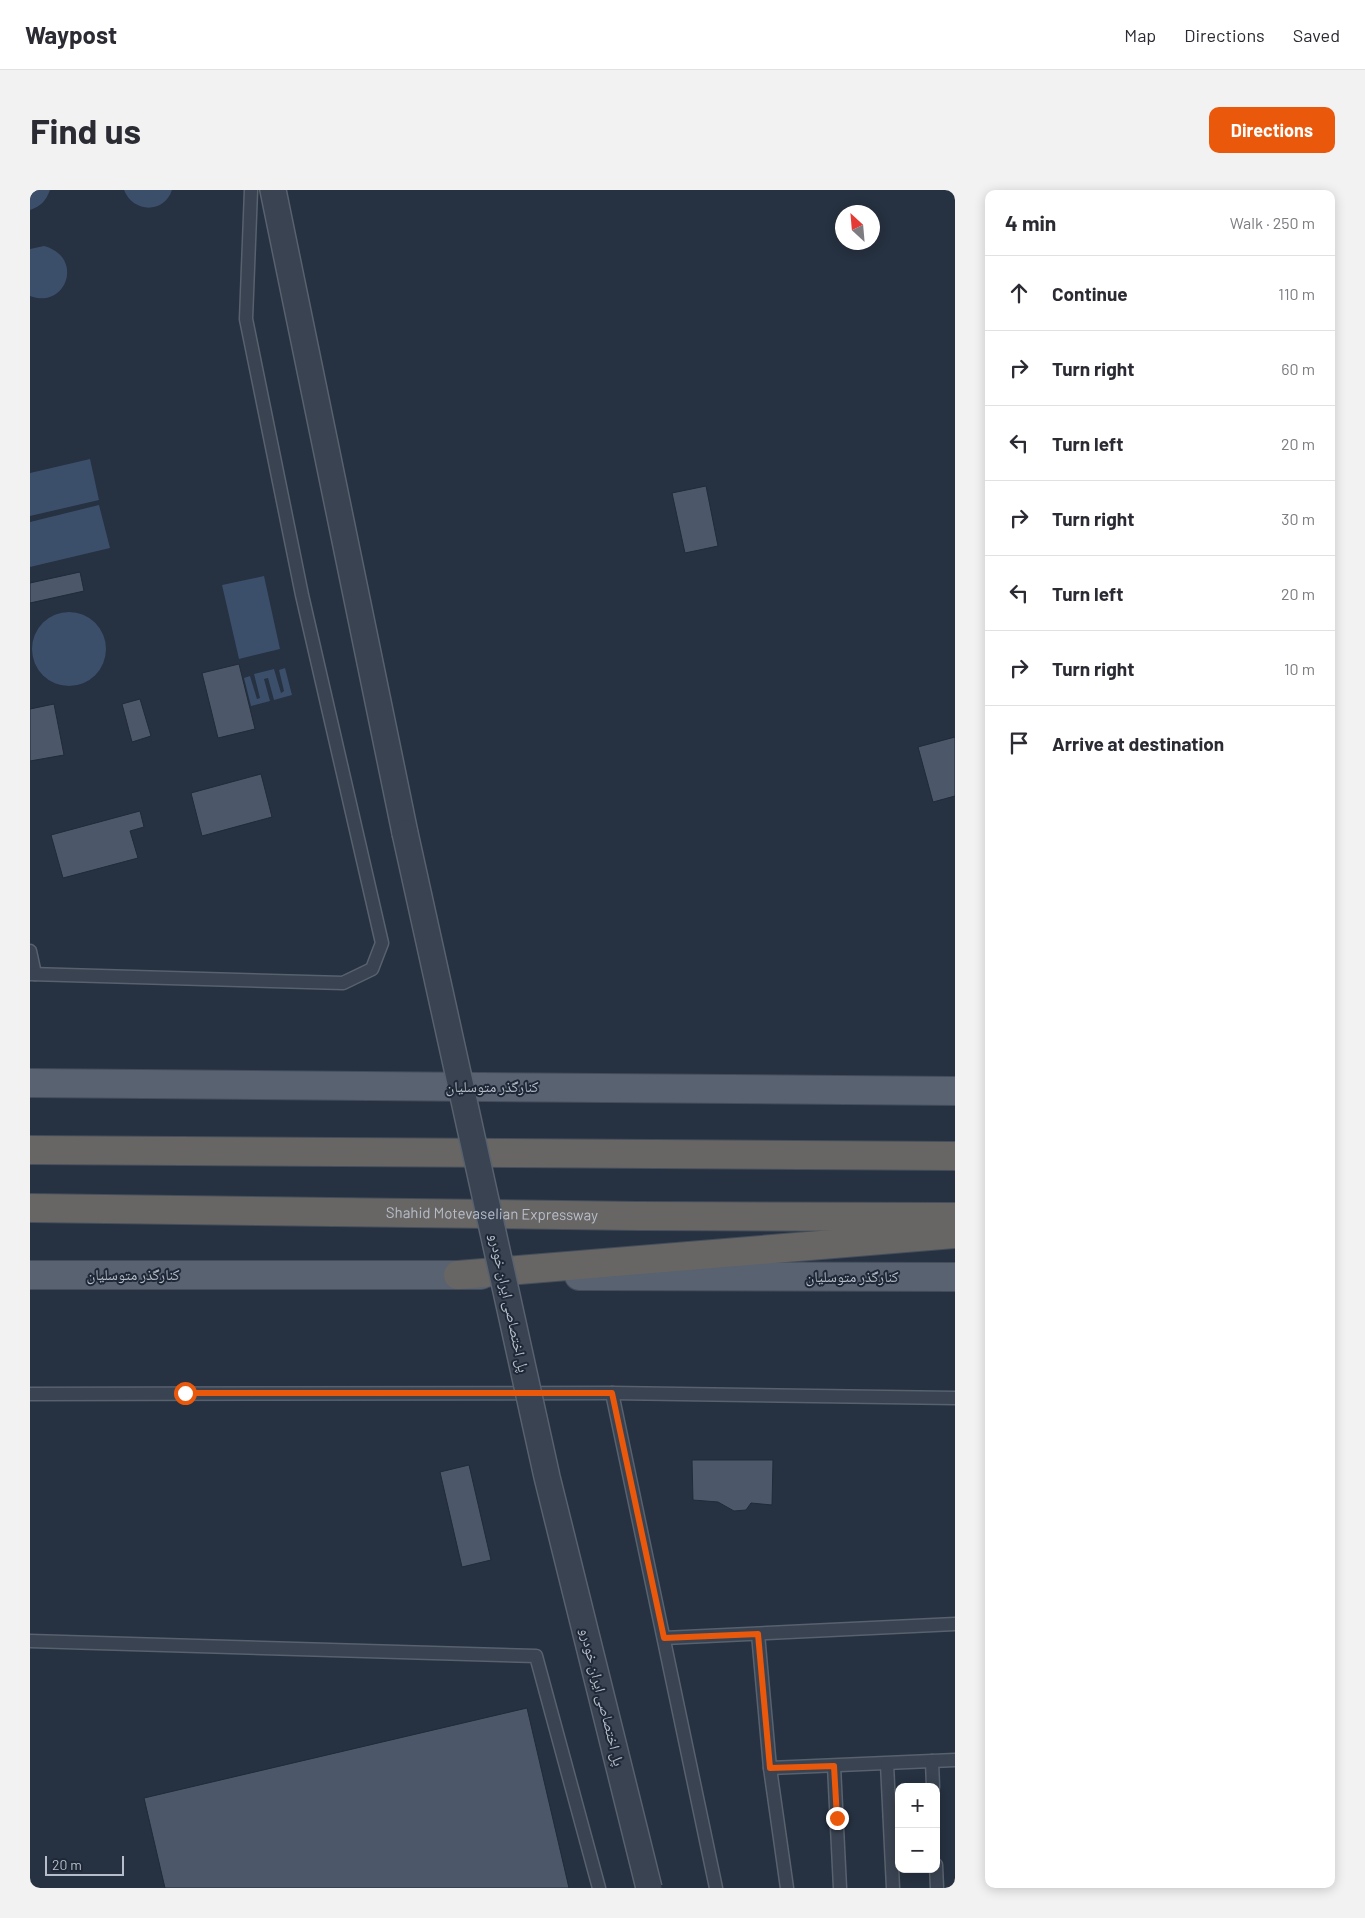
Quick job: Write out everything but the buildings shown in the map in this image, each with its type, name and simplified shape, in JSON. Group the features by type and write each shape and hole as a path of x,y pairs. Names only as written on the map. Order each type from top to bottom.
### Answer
{"highway":[{"path":"30,1150 955,1156"},
{"name":"Shahid Motevaselian Expressway","path":"30,1208 638,1216 955,1217"},
{"path":"458,1275 955,1234"}],"main road":[{"name":"کنارگذر متوسلیان","path":"30,1083 955,1091"},
{"name":"کنارگذر متوسلیان","path":"30,1274 955,1277"}],"street":[{"name":"پل اختصاصی ایران خودرو","path":"273,190 405,833 547,1477 649,1888"}],"lane":[{"path":"30,951 32,974 343,983 372,969 382,943 302,595 246,319 251,190"},
{"path":"612,1393 716,1888"},
{"path":"30,1394 612,1393 955,1398"},
{"path":"664,1638 955,1624"},
{"path":"758,1634 770,1768 787,1888"},
{"path":"30,1641 536,1656 599,1888"},
{"path":"770,1768 955,1760"},
{"path":"932,1762 933,1783"},
{"path":"887,1764 893,1888"},
{"path":"834,1766 840,1888"},
{"path":"936,1873 937,1888"}],"water":[{"path":"30,190 50,190 43,203 30,210"},
{"path":"124,190 172,190 168,198 162,203 156,207 148,208 134,203 128,198"},
{"path":"44,246 57,252 64,260 67,270 66,280 61,289 53,296 43,298 30,296 30,249"},
{"path":"90,459 99,500 30,516 30,473"},
{"path":"99,505 110,548 30,567 30,522"},
{"path":"264,576 280,649 239,659 222,585"},
{"path":"62,612 76,612 90,618 100,628 106,642 104,663 90,680 76,686 62,686 48,680 38,670 32,656 32,642 38,628 48,618"},
{"path":"285,668 292,695 274,700 268,678 264,679 270,701 251,706 244,678 250,676 257,699 260,698 254,674 274,669 281,693 284,691 279,670"}],"route":[{"path":"185,1393 612,1393 664,1638 758,1634 770,1768 834,1766 837,1818"}]}
